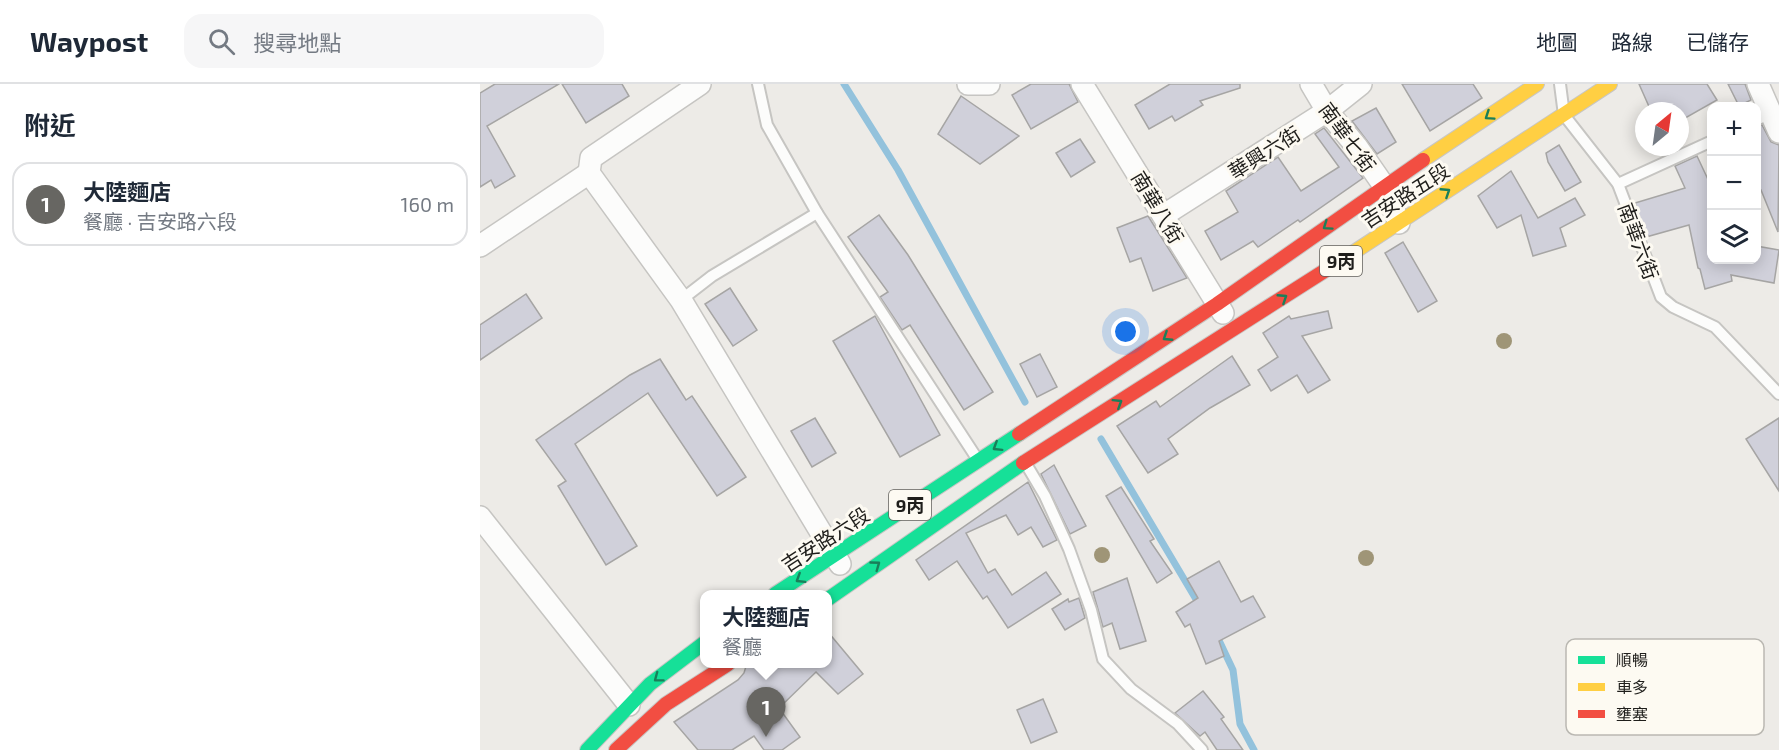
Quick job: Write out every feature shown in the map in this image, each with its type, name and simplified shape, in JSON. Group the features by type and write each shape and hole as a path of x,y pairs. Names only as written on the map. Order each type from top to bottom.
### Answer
{"main road":[{"name":"吉安路五段","path":"1046,416 1216,304 1384,186 1537,84"},
{"name":"吉安路五段","path":"1024,462 1236,329 1610,84"},
{"name":"吉安路六段","path":"781,590 1046,416"},
{"name":"9丙","path":"832,596 1024,462"},
{"path":"587,750 650,684 700,647"},
{"path":"616,750 666,704 720,668"}],"street":[{"path":"700,84 591,158 589,173 681,300 852,583"},
{"path":"968,84 989,84"},
{"name":"南華八街","path":"1082,84 1164,215 1216,304 1236,329"},
{"name":"南華七街","path":"1311,84 1328,111 1358,147 1384,186 1399,223"},
{"name":"華興六街","path":"1164,215 1328,111 1361,84"},
{"path":"1758,84 1772,118"},
{"path":"480,246 589,173"},
{"path":"480,517 629,705"}],"lane":[{"path":"758,84 767,125 817,213 993,482"},
{"path":"1560,84 1564,115"},
{"name":"南華六街","path":"1564,115 1618,184 1661,297 1673,307 1715,327 1779,394"},
{"path":"1618,184 1707,143"},
{"path":"681,300 712,276 817,213"},
{"path":"1024,462 1045,496 1069,549 1091,610 1102,659 1131,689 1178,724 1202,750"}],"building":[{"path":"495,84 559,84 487,126 515,176 495,188 491,180 480,187 480,93"},
{"path":"562,84 622,84 629,96 586,123"},
{"path":"1031,84 1069,84 1078,102 1031,129 1012,95"},
{"path":"1170,84 1240,84 1240,88 1200,101 1203,105 1175,121 1172,116 1149,129 1135,105"},
{"path":"1402,84 1473,84 1482,98 1430,131"},
{"path":"1639,84 1707,84 1717,100 1707,102 1707,106 1689,116 1689,102 1647,102"},
{"path":"1728,84 1745,84 1751,100 1737,102"},
{"path":"961,96 1019,136 980,164 938,134"},
{"path":"1376,108 1396,142 1377,154 1352,121"},
{"path":"1761,125 1771,142 1779,145 1778,232 1761,190"},
{"path":"1324,128 1363,178 1300,222 1298,220 1258,247 1253,241 1221,260 1205,231 1238,212 1226,191 1278,157 1301,191 1339,167 1315,134"},
{"path":"1080,139 1095,162 1071,177 1056,153"},
{"path":"1559,145 1581,182 1565,191 1548,162 1546,153"},
{"path":"1697,156 1707,177 1707,264 1761,264 1761,247 1779,250 1774,283 1731,275 1732,281 1705,289 1689,225 1646,237 1635,203 1685,188 1675,166"},
{"path":"1511,171 1538,218 1575,198 1585,215 1560,228 1566,246 1533,256 1521,215 1497,228 1478,196"},
{"path":"879,215 908,255 993,392 964,410 910,325 902,330 880,297 888,292 848,237"},
{"path":"1148,216 1187,278 1153,291 1141,258 1130,262 1117,228"},
{"path":"1403,242 1437,301 1418,312 1385,253"},
{"path":"730,288 757,330 733,346 705,304"},
{"path":"526,294 542,318 480,360 480,325"},
{"path":"1328,311 1332,328 1302,336 1330,380 1308,393 1297,375 1271,391 1258,370 1278,357 1263,333 1289,316 1291,319"},
{"path":"875,316 940,435 900,457 833,341"},
{"path":"1040,354 1057,387 1037,397 1020,364"},
{"path":"1232,356 1250,385 1210,408 1168,439 1178,454 1148,473 1117,426 1156,401 1160,407"},
{"path":"660,359 686,400 692,396 746,477 717,496 648,393 575,444 637,546 606,565 558,486 566,481 536,440 630,375"},
{"path":"815,418 836,453 812,467 791,431"},
{"path":"1779,418 1779,491 1746,439"},
{"path":"1054,465 1086,526 1070,534 1041,474"},
{"path":"1028,482 1057,540 1043,547 1031,527 1018,535 1006,515 966,533 988,573 995,569 1012,595 1046,572 1061,594 1008,628 987,596 983,599 957,561 929,580 916,560"},
{"path":"1121,487 1154,539 1150,541 1172,573 1157,583 1106,496"},
{"path":"1219,561 1241,602 1253,596 1265,617 1219,641 1224,656 1206,664 1190,624 1185,627 1176,612 1198,598 1187,579"},
{"path":"1127,578 1146,641 1120,649 1112,623 1103,627 1093,592"},
{"path":"1079,598 1085,618 1065,630 1052,609 1068,599 1069,602"},
{"path":"832,637 863,674 838,694 816,672 779,708 800,737 782,750 764,750 754,736 732,750 698,750 674,722 738,680 746,668 832,668"},
{"path":"1203,691 1224,717 1221,719 1243,750 1217,750 1205,732 1200,736 1175,713"},
{"path":"1043,699 1057,732 1031,743 1017,710"}],"waterway":[{"path":"844,84 898,170 1025,402"},
{"path":"1101,439 1200,606"},
{"path":"1216,634 1233,670 1240,724 1254,750"}],"traffic: fast":[{"path":"781,590 1019,434"},
{"path":"832,596 1023,463"},
{"path":"587,750 650,684 700,646"}],"traffic: slow":[{"path":"1423,160 1537,84"},
{"path":"1351,254 1610,84"}],"traffic: jam":[{"path":"1019,434 1217,304 1423,160"},
{"path":"1023,463 1351,254"},
{"path":"616,750 666,704 722,668"}],"place":[{"name":"大陸麵店","path":"766,737"}]}
